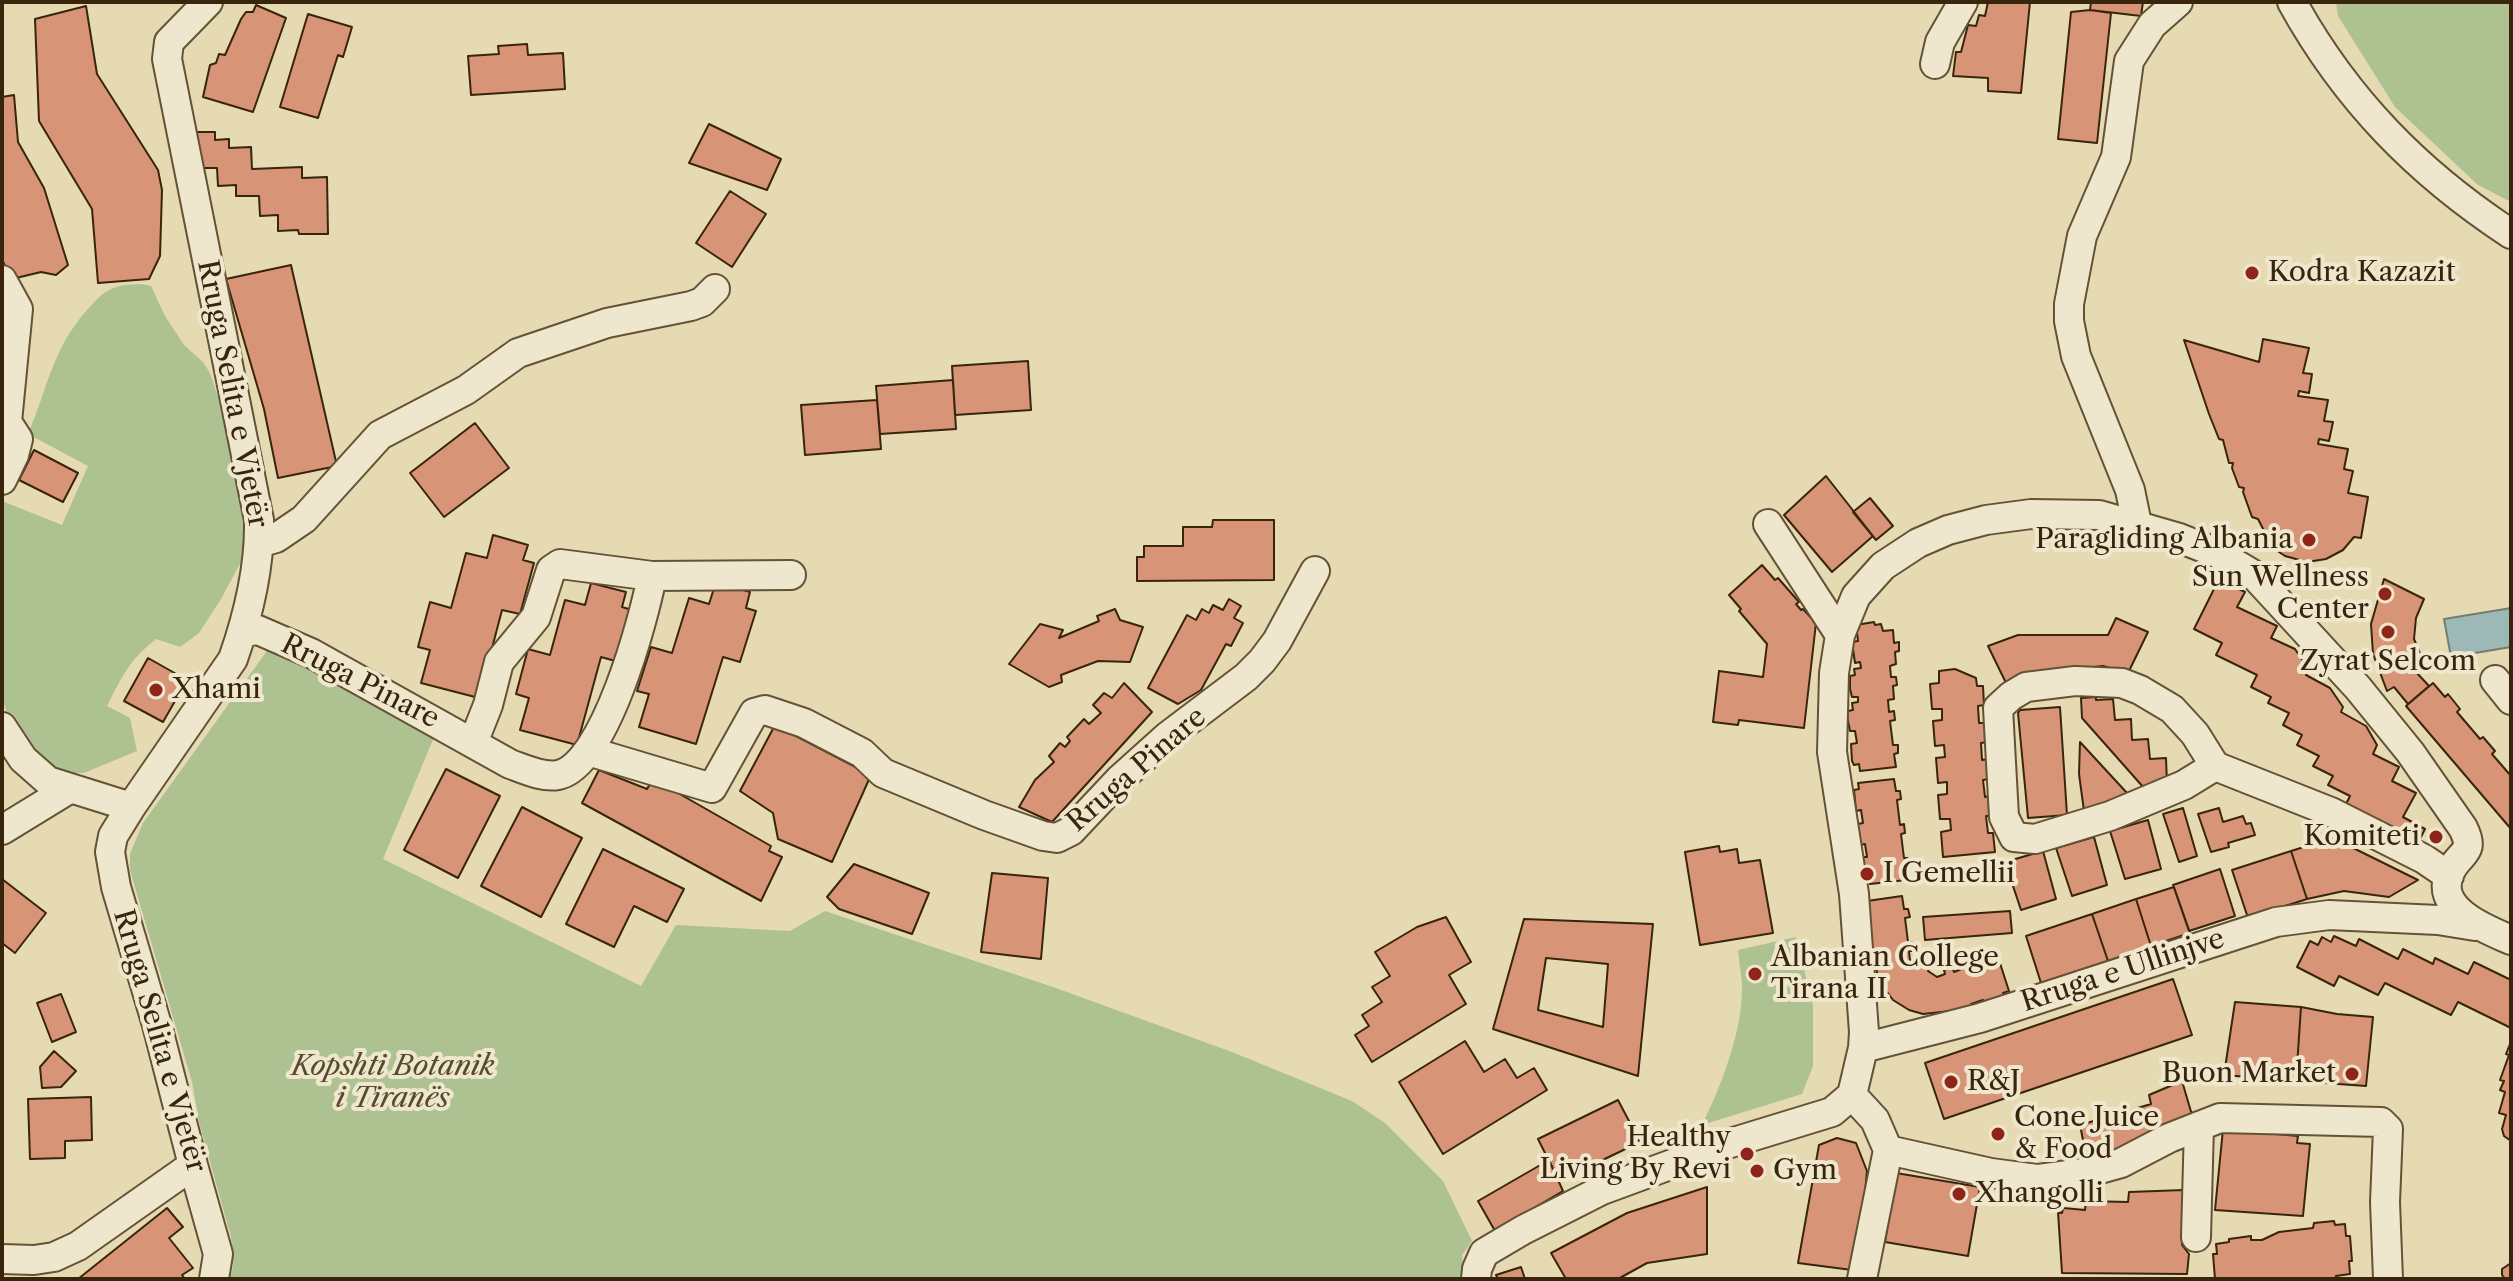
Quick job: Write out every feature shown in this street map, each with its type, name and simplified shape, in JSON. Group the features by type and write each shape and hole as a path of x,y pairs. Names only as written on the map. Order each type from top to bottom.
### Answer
{"street":[{"name":"Rruga Selita e Vjetër","path":"208,2 169,42 167,59 259,520 259,543 243,632 233,659 131,807 113,836 110,852 119,901 157,1025 218,1254 214,1279"},
{"path":"1935,64 1940,42 1963,2"},
{"path":"2137,524 2130,490 2076,356 2069,304 2082,236 2116,157 2129,61 2152,25 2178,2"},
{"path":"2292,2 2311,36 2372,119 2418,164 2511,234"},
{"path":"2,280 18,309 7,422 18,439 2,480"},
{"path":"259,543 276,538 304,519 380,435 466,390 518,353 607,323 691,306 702,302 715,289"},
{"path":"1476,1279 1484,1253 1602,1190 1724,1145 1832,1112 1852,1095 1863,1048 1862,980 1855,904 1832,752 1834,673 1840,635 1856,596 1883,566 1918,543 1948,530 1986,520 2031,514 2099,515 2137,524 2217,553 2254,575 2341,666 2410,752 2463,828 2469,840 2468,849 2448,882"},
{"path":"1768,524 1840,635"},
{"name":"Rruga Pinare","path":"473,743 488,705 499,662 536,617 551,570 560,564 652,576 791,575"},
{"name":"Rruga Pinare","path":"588,751 712,788 754,713 765,710 804,723 862,753 883,773 984,815 1057,838 1071,831 1119,780 1168,736 1246,677 1262,661 1277,641 1315,571"},
{"name":"Rruga Pinare","path":"243,632 258,630 311,653 510,764 532,772 558,775 575,766 601,732 627,667 652,576"},
{"path":"2215,766 2184,785 2110,816 2035,839 2014,837 2004,817 1998,708 2026,687 2075,681 2122,683 2172,709 2195,734 2215,766 2331,812 2424,859 2448,882 2453,905 2461,914 2511,940"},
{"path":"2,727 23,759 48,781 131,807"},
{"path":"2,830 69,789"},
{"name":"Rruga e Ullinjve","path":"2386,918 2409,910 2448,882"},
{"name":"Rruga e Ullinjve","path":"1863,1048 1980,1018 2276,922 2329,915 2438,920 2484,927"},
{"path":"1852,1095 1875,1120 1888,1150 1862,1279"},
{"path":"1888,1150 1991,1173 2037,1179 2089,1172 2121,1163 2220,1118 2381,1122 2388,1129 2385,1202 2388,1279"},
{"path":"2196,1237 2199,1126"},
{"path":"2,1259 54,1257 78,1246 193,1165"}],"green space":[{"path":"2336,2 2511,2 2511,202 2478,185 2395,107 2338,16"},
{"path":"122,285 151,286 165,316 184,345 210,373 247,523 242,560 199,633 180,647 156,639 133,662 117,686 107,706 130,718 137,751 84,773 73,773 70,782 27,746 13,726 2,697 2,501 62,525 88,466 28,434 58,354 75,325 107,291"},
{"name":"Kopshti Botanik i Tiranës","path":"269,648 435,735 383,859 641,986 676,925 790,931 825,911 1053,987 1232,1052 1352,1101 1385,1123 1443,1181 1472,1241 1462,1255 1464,1279 230,1279 233,1266 231,1237 199,1122 192,1082 130,870 130,854 143,823"},
{"path":"1796,937 1813,1006 1813,1066 1802,1094 1702,1125 1723,1076 1738,1023 1742,988 1738,950"}],"water":[{"path":"2511,608 2511,647 2451,657 2444,619"}],"building":[{"path":"1988,2 2030,2 2021,93 1988,91 1988,78 1953,76 1956,52 1961,52 1968,25 1976,26 1979,15 1985,16"},
{"path":"2091,2 2143,2 2141,16 2090,10"},
{"path":"256,5 286,18 253,112 203,97 210,65 216,63 219,54 225,55 241,19 246,12 253,12"},
{"path":"86,6 97,74 158,170 162,190 160,256 149,279 98,283 92,209 39,121 35,19"},
{"path":"2090,10 2111,13 2097,143 2058,139 2071,12"},
{"path":"308,14 352,27 343,57 338,55 318,118 280,107"},
{"path":"527,44 528,55 563,53 565,89 471,95 468,56 499,54 498,46"},
{"path":"14,95 18,142 44,188 68,265 56,275 41,272 12,279 2,260 2,97"},
{"path":"709,124 781,159 767,190 689,163"},
{"path":"196,132 215,132 215,140 229,139 229,148 251,147 252,169 302,167 302,178 327,177 328,234 278,231 278,215 260,216 259,196 236,196 236,185 218,186 217,168 197,168"},
{"path":"730,191 766,214 732,267 696,243"},
{"path":"291,265 337,466 278,478 264,409 226,279"},
{"path":"2263,339 2309,348 2303,373 2312,374 2309,393 2299,391 2298,396 2328,400 2324,421 2333,422 2329,441 2319,439 2318,444 2348,449 2344,469 2353,471 2348,493 2368,497 2361,538 2354,537 2343,550 2326,559 2307,562 2285,556 2273,548 2258,519 2252,517 2244,488 2239,487 2233,463 2229,463 2223,440 2219,439 2209,414 2184,340 2259,362"},
{"path":"1028,361 1031,410 955,415 952,366"},
{"path":"953,380 956,429 880,434 876,386"},
{"path":"877,400 881,449 805,455 801,405"},
{"path":"475,423 509,468 444,517 410,473"},
{"path":"34,450 78,473 63,502 19,480"},
{"path":"1826,476 1873,536 1832,572 1784,515"},
{"path":"1870,498 1893,526 1876,540 1853,512"},
{"path":"1213,520 1274,520 1274,580 1137,581 1137,557 1144,557 1144,546 1183,546 1183,527 1212,527"},
{"path":"493,535 528,545 523,560 534,563 520,614 502,610 479,698 421,683 430,650 418,647 430,602 451,608 466,553 487,558"},
{"path":"1762,565 1775,580 1778,578 1799,602 1796,604 1801,610 1816,623 1804,728 1739,720 1738,725 1713,722 1719,671 1763,677 1767,644 1729,595"},
{"path":"2219,579 2245,592 2237,607 2277,626 2271,638 2295,649 2309,670 2306,675 2330,688 2343,707 2341,712 2366,726 2377,745 2373,754 2399,767 2392,781 2416,793 2403,817 2425,829 2415,849 2346,804 2350,796 2328,785 2333,776 2313,766 2319,756 2297,745 2302,735 2283,725 2289,713 2268,703 2271,697 2251,687 2257,675 2216,655 2222,643 2194,629"},
{"path":"2384,579 2424,599 2416,618 2414,639 2425,665 2416,672 2429,686 2408,704 2394,687 2387,691 2373,654 2371,624"},
{"path":"716,582 750,592 746,608 756,611 740,662 723,657 696,744 639,727 649,694 637,691 651,647 672,653 689,598 709,604"},
{"path":"591,583 626,592 622,607 632,610 619,662 601,657 577,745 520,730 529,698 516,694 528,649 550,655 565,600 585,605"},
{"path":"1229,599 1241,606 1234,618 1243,623 1231,646 1226,644 1201,690 1178,704 1148,688 1187,615 1196,620 1202,609 1209,613 1213,605 1223,610"},
{"path":"1115,609 1120,620 1143,627 1130,662 1098,661 1061,675 1062,682 1049,687 1009,664 1040,624 1063,630 1059,638 1099,621 1097,616"},
{"path":"2116,618 2148,632 2128,673 2103,666 2025,674 2007,685 1988,646 2018,635 2108,635"},
{"path":"1874,622 1875,625 1881,624 1883,631 1893,630 1894,643 1899,642 1899,651 1895,652 1896,664 1890,666 1891,677 1896,677 1897,685 1893,686 1894,699 1888,700 1889,712 1894,711 1895,720 1890,721 1893,745 1898,745 1898,753 1894,754 1896,767 1860,771 1859,764 1854,765 1852,761 1851,744 1857,743 1847,716 1848,711 1853,710 1852,703 1858,702 1858,697 1852,697 1850,676 1855,675 1854,669 1861,668 1860,662 1855,663 1852,642 1858,641 1856,625"},
{"name":"Xhami","path":"148,658 187,680 163,722 124,701"},
{"path":"1955,669 1976,678 1977,686 1983,686 1984,705 1978,706 1979,723 1985,723 1987,742 1981,743 1982,760 1988,759 1989,779 1983,780 1985,797 1990,796 1992,816 1986,816 1988,833 1993,833 1995,852 1943,857 1941,832 1951,830 1950,819 1940,819 1938,795 1947,794 1947,782 1938,783 1936,758 1945,757 1944,745 1935,746 1933,721 1942,720 1942,709 1932,709 1930,684 1939,683 1939,671"},
{"path":"1124,683 1152,712 1052,822 1019,807 1035,780 1054,762 1049,756 1060,743 1065,747 1070,741 1067,737 1084,719 1089,724 1101,713 1093,705 1104,693 1112,698"},
{"path":"2433,683 2445,697 2448,694 2460,709 2457,712 2495,751 2492,754 2511,776 2511,829 2406,706"},
{"path":"2096,697 2096,700 2113,699 2115,720 2131,719 2132,740 2148,739 2150,759 2166,758 2167,783 2144,788 2082,718 2081,698"},
{"path":"2060,707 2067,815 2028,818 2018,713 2020,710"},
{"path":"775,725 871,775 832,862 778,839 773,813 740,791"},
{"path":"2080,742 2127,793 2111,806 2084,811 2079,774"},
{"path":"446,769 500,796 458,878 404,850"},
{"path":"599,770 647,789 651,782 671,789 771,846 769,851 782,857 761,901 582,803"},
{"path":"1894,779 1896,791 1900,791 1901,799 1897,800 1900,825 1904,824 1905,833 1901,834 1904,858 1908,858 1909,867 1905,868 1906,880 1870,884 1869,878 1864,878 1862,857 1867,857 1865,844 1860,845 1858,824 1863,823 1861,810 1856,811 1854,790 1859,789 1858,783"},
{"path":"522,807 582,838 541,917 481,886"},
{"path":"2183,808 2197,856 2179,862 2163,814"},
{"path":"2219,808 2223,822 2243,816 2246,824 2251,823 2255,835 2211,852 2198,814"},
{"path":"2148,820 2161,869 2125,879 2110,831"},
{"path":"2094,837 2107,885 2072,896 2056,848"},
{"path":"2333,838 2418,880 2389,897 2344,891 2307,899 2291,851"},
{"path":"1719,846 1720,852 1737,849 1739,863 1760,860 1773,933 1700,945 1685,852"},
{"path":"603,849 684,889 667,922 634,906 614,947 566,924"},
{"path":"2043,851 2056,899 2021,910 2005,862"},
{"path":"2291,851 2307,899 2248,918 2232,870"},
{"path":"854,864 929,893 912,934 839,909 827,897"},
{"path":"2220,869 2235,916 2189,931 2173,885"},
{"path":"992,873 1048,878 1041,959 981,952"},
{"path":"2,879 46,913 15,953 2,943"},
{"path":"2174,887 2190,933 2151,946 2136,899"},
{"path":"1902,896 1904,909 1908,909 1910,917 1905,918 1908,942 1912,942 1910,960 1930,967 1928,971 1937,977 1952,967 1954,972 1977,963 1976,959 1998,957 2009,991 2003,993 2005,998 1984,1005 1983,1000 1971,1004 1972,1009 1952,1015 1951,1011 1923,1014 1893,1000 1880,983 1874,962 1869,962 1866,941 1872,941 1867,901"},
{"path":"2136,899 2151,946 2108,961 2092,914"},
{"path":"2010,911 2012,933 1925,940 1923,917"},
{"path":"2092,914 2108,961 2041,983 2026,936"},
{"path":"1446,917 1471,962 1449,975 1466,1004 1372,1062 1355,1035 1369,1026 1362,1015 1382,1002 1372,987 1390,976 1375,952 1417,927"},
{"path":"1524,919 1653,924 1638,1076 1493,1029","holes":["1546,958 1608,964 1603,1027 1538,1010"]},
{"path":"2334,936 2356,946 2359,939 2398,959 2403,949 2433,964 2435,958 2468,974 2474,962 2511,980 2511,1028 2458,1002 2451,1015 2385,983 2378,995 2339,976 2334,986 2297,967 2310,941 2318,945 2322,937 2331,942"},
{"path":"2173,979 2192,1035 1944,1119 1925,1063"},
{"path":"61,994 76,1032 52,1042 37,1003"},
{"path":"2235,1002 2301,1007 2296,1081 2224,1075"},
{"path":"2301,1007 2373,1017 2366,1086 2296,1081"},
{"path":"1465,1041 1484,1072 1505,1059 1517,1078 1534,1068 1547,1090 1443,1154 1399,1082"},
{"path":"2510,1044 2511,1141 2504,1136 2502,1129 2506,1115 2499,1113 2505,1092 2500,1090 2504,1081 2500,1080"},
{"path":"54,1051 76,1071 61,1087 42,1088 40,1067"},
{"path":"2182,1081 2192,1115 2159,1135 2087,1160 2080,1125 2151,1104 2149,1095"},
{"path":"91,1097 92,1140 65,1141 65,1158 30,1159 28,1099"},
{"path":"1618,1100 1640,1142 1559,1181 1538,1139"},
{"path":"2223,1129 2298,1136 2297,1143 2310,1144 2303,1216 2215,1210"},
{"path":"1837,1138 1856,1143 1867,1171 1852,1270 1798,1263 1819,1145"},
{"path":"1549,1160 1563,1191 1495,1231 1478,1201"},
{"path":"1896,1173 1980,1187 1968,1256 1885,1242"},
{"path":"1707,1187 1707,1254 1647,1263 1618,1279 1566,1279 1551,1253 1627,1213"},
{"path":"2184,1190 2182,1245 2189,1254 2187,1274 2062,1273 2058,1212 2062,1213 2063,1208 2085,1210 2086,1201 2128,1202 2129,1192"},
{"path":"167,1208 183,1227 169,1238 193,1268 182,1275 185,1279 78,1279"},
{"path":"2334,1221 2335,1225 2345,1224 2346,1236 2350,1236 2350,1274 2336,1276 2335,1279 2215,1279 2213,1254 2217,1254 2216,1244 2251,1236 2251,1240 2262,1240 2279,1232 2313,1228 2314,1223"},
{"path":"2511,1263 2511,1279 2505,1279 2502,1269"},
{"path":"1521,1267 1525,1279 1498,1279 1496,1275"}],"place":[{"name":"Kodra Kazazit","path":"2252,273"},
{"name":"Paragliding Albania","path":"2309,540"},
{"name":"Sun Wellness Center","path":"2385,594"},
{"name":"Zyrat Selcom","path":"2388,632"},
{"name":"Xhami","path":"156,690"},
{"name":"Komiteti","path":"2436,837"},
{"name":"I Gemellii","path":"1867,874"},
{"name":"Albanian College Tirana II","path":"1755,974"},
{"name":"Buon Market","path":"2352,1074"},
{"name":"R&J","path":"1951,1082"},
{"name":"Cone Juice & Food","path":"1998,1134"},
{"name":"Healthy Living By Revi","path":"1747,1154"},
{"name":"Gym","path":"1757,1171"},
{"name":"Xhangolli","path":"1959,1194"}]}
